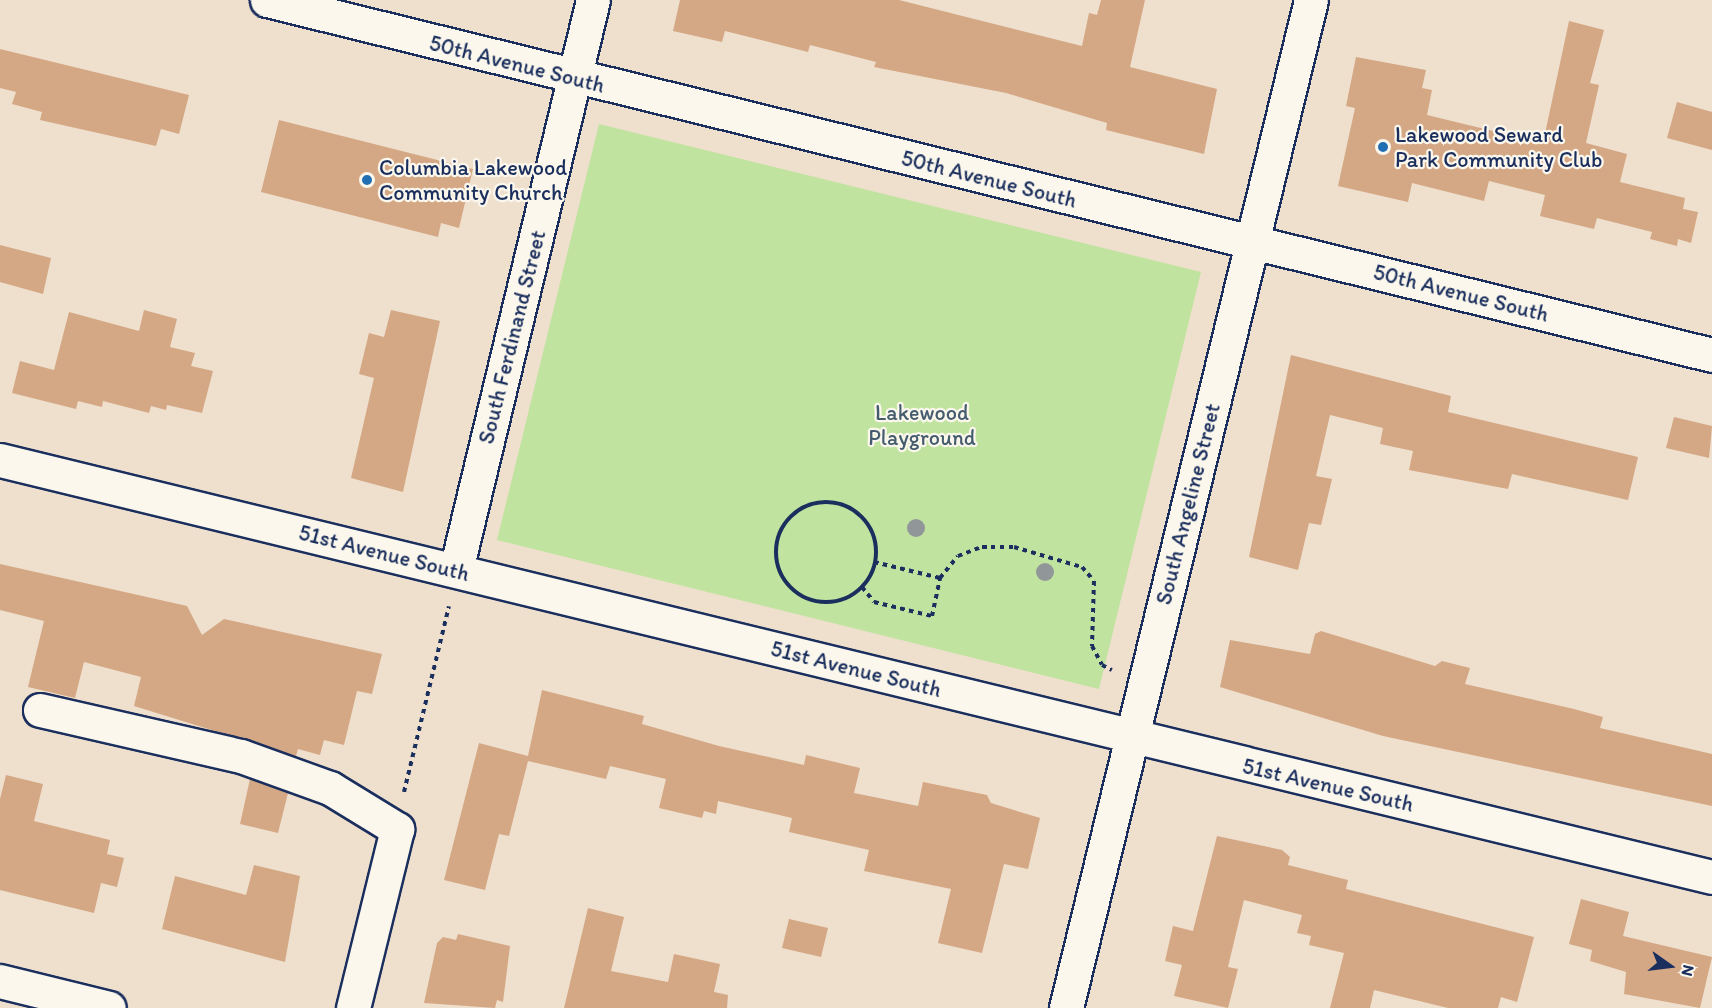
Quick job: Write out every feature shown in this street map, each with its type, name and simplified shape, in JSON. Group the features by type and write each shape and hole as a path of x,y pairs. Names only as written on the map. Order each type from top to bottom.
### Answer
{"street":[{"name":"50th Avenue South","path":"267,0 574,79 1712,355"},
{"name":"South Ferdinand Street","path":"456,570 593,0"},
{"name":"South Angeline Street","path":"1066,1008 1130,737 1311,0"},
{"name":"51st Avenue South","path":"0,460 1712,877"},
{"path":"40,710 241,756 400,813 353,1008"},
{"path":"0,981 109,1008"}],"path":[{"path":"813,503 844,505 869,525 874,562 862,587 832,602 799,595 778,568 779,534 799,510 813,503"},
{"path":"862,587 874,602 932,616 940,578 958,556 982,547 1014,547 1082,567 1094,581 1092,646 1102,666 1113,670"},
{"path":"874,562 940,578"},
{"path":"400,813 449,606"}],"green space":[{"name":"Lakewood Playground","path":"599,124 1201,272 1099,689 497,540"}],"building":[{"path":"680,0 899,0 1082,46 1089,13 1097,15 1101,0 1145,0 1130,67 1217,89 1204,154 1106,130 1107,123 1006,93 874,67 876,62 810,45 808,52 725,31 722,42 673,31"},
{"path":"1569,21 1604,30 1590,83 1599,85 1586,143 1627,154 1620,182 1685,198 1683,209 1698,212 1691,243 1678,239 1677,246 1650,239 1652,232 1597,218 1594,229 1540,216 1545,195 1489,181 1484,201 1412,183 1408,202 1338,186 1355,108 1346,106 1356,57 1426,70 1422,88 1432,90 1427,115 1543,143"},
{"path":"0,49 189,95 179,134 161,129 156,146 40,120 42,112 12,104 16,92 0,88"},
{"path":"1677,102 1712,112 1712,150 1667,138"},
{"name":"Columbia Lakewood Community Church","path":"279,120 473,169 459,228 441,223 438,237 261,192"},
{"path":"0,245 51,258 43,294 0,282"},
{"path":"144,310 177,319 170,347 195,353 191,366 213,371 202,413 167,405 166,410 151,406 149,413 103,401 102,407 78,401 76,409 12,393 20,361 54,370 69,312 139,331"},
{"path":"391,310 440,321 403,492 351,478 374,378 359,374 369,333 384,337"},
{"path":"1291,355 1451,396 1448,412 1638,457 1628,500 1512,474 1508,489 1409,470 1413,451 1380,444 1383,428 1330,415 1316,476 1332,479 1321,525 1309,523 1298,570 1249,557"},
{"path":"1674,417 1712,426 1709,458 1666,448"},
{"path":"0,564 187,606 202,635 224,619 382,654 372,694 357,691 344,745 324,740 320,755 298,749 296,756 134,706 141,677 84,662 75,698 28,687 44,621 0,610"},
{"path":"1321,631 1435,666 1442,661 1470,668 1465,684 1603,717 1600,728 1712,754 1712,806 1383,736 1220,687 1230,640 1310,654 1315,634"},
{"path":"542,690 644,716 642,724 719,746 804,765 806,755 860,768 854,793 918,806 923,782 987,795 991,803 1040,818 1028,869 1004,864 982,953 938,943 951,889 864,871 869,850 789,832 792,818 718,801 716,814 704,811 702,818 659,808 666,779 610,766 606,779 528,761 509,836 499,834 485,890 444,880 479,743 528,756"},
{"path":"6,775 43,784 34,821 110,840 107,854 124,858 117,887 101,883 94,913 0,890 0,799"},
{"path":"250,779 288,793 278,833 240,824"},
{"path":"1217,836 1282,850 1290,857 1288,865 1348,880 1346,889 1534,937 1517,1002 1501,997 1498,1008 1448,1008 1374,990 1370,1008 1330,1008 1344,953 1309,945 1311,936 1297,933 1302,915 1244,900 1228,967 1238,969 1228,1008 1174,996 1182,965 1165,961 1173,926 1193,931"},
{"path":"254,865 300,876 285,962 162,929 175,876 246,895"},
{"path":"1581,899 1629,912 1623,936 1712,957 1700,1008 1624,994 1626,972 1590,961 1592,950 1569,944"},
{"path":"588,908 624,917 611,971 668,982 674,954 720,964 714,992 728,995 727,1008 564,1008"},
{"path":"789,919 828,928 821,957 782,948"},
{"path":"458,934 510,946 503,1002 497,1000 495,1008 424,1003 437,943 443,937 456,940"}],"place":[{"name":"Lakewood Seward Park Community Club","path":"1383,147"},
{"name":"Columbia Lakewood Community Church","path":"367,180"}]}
